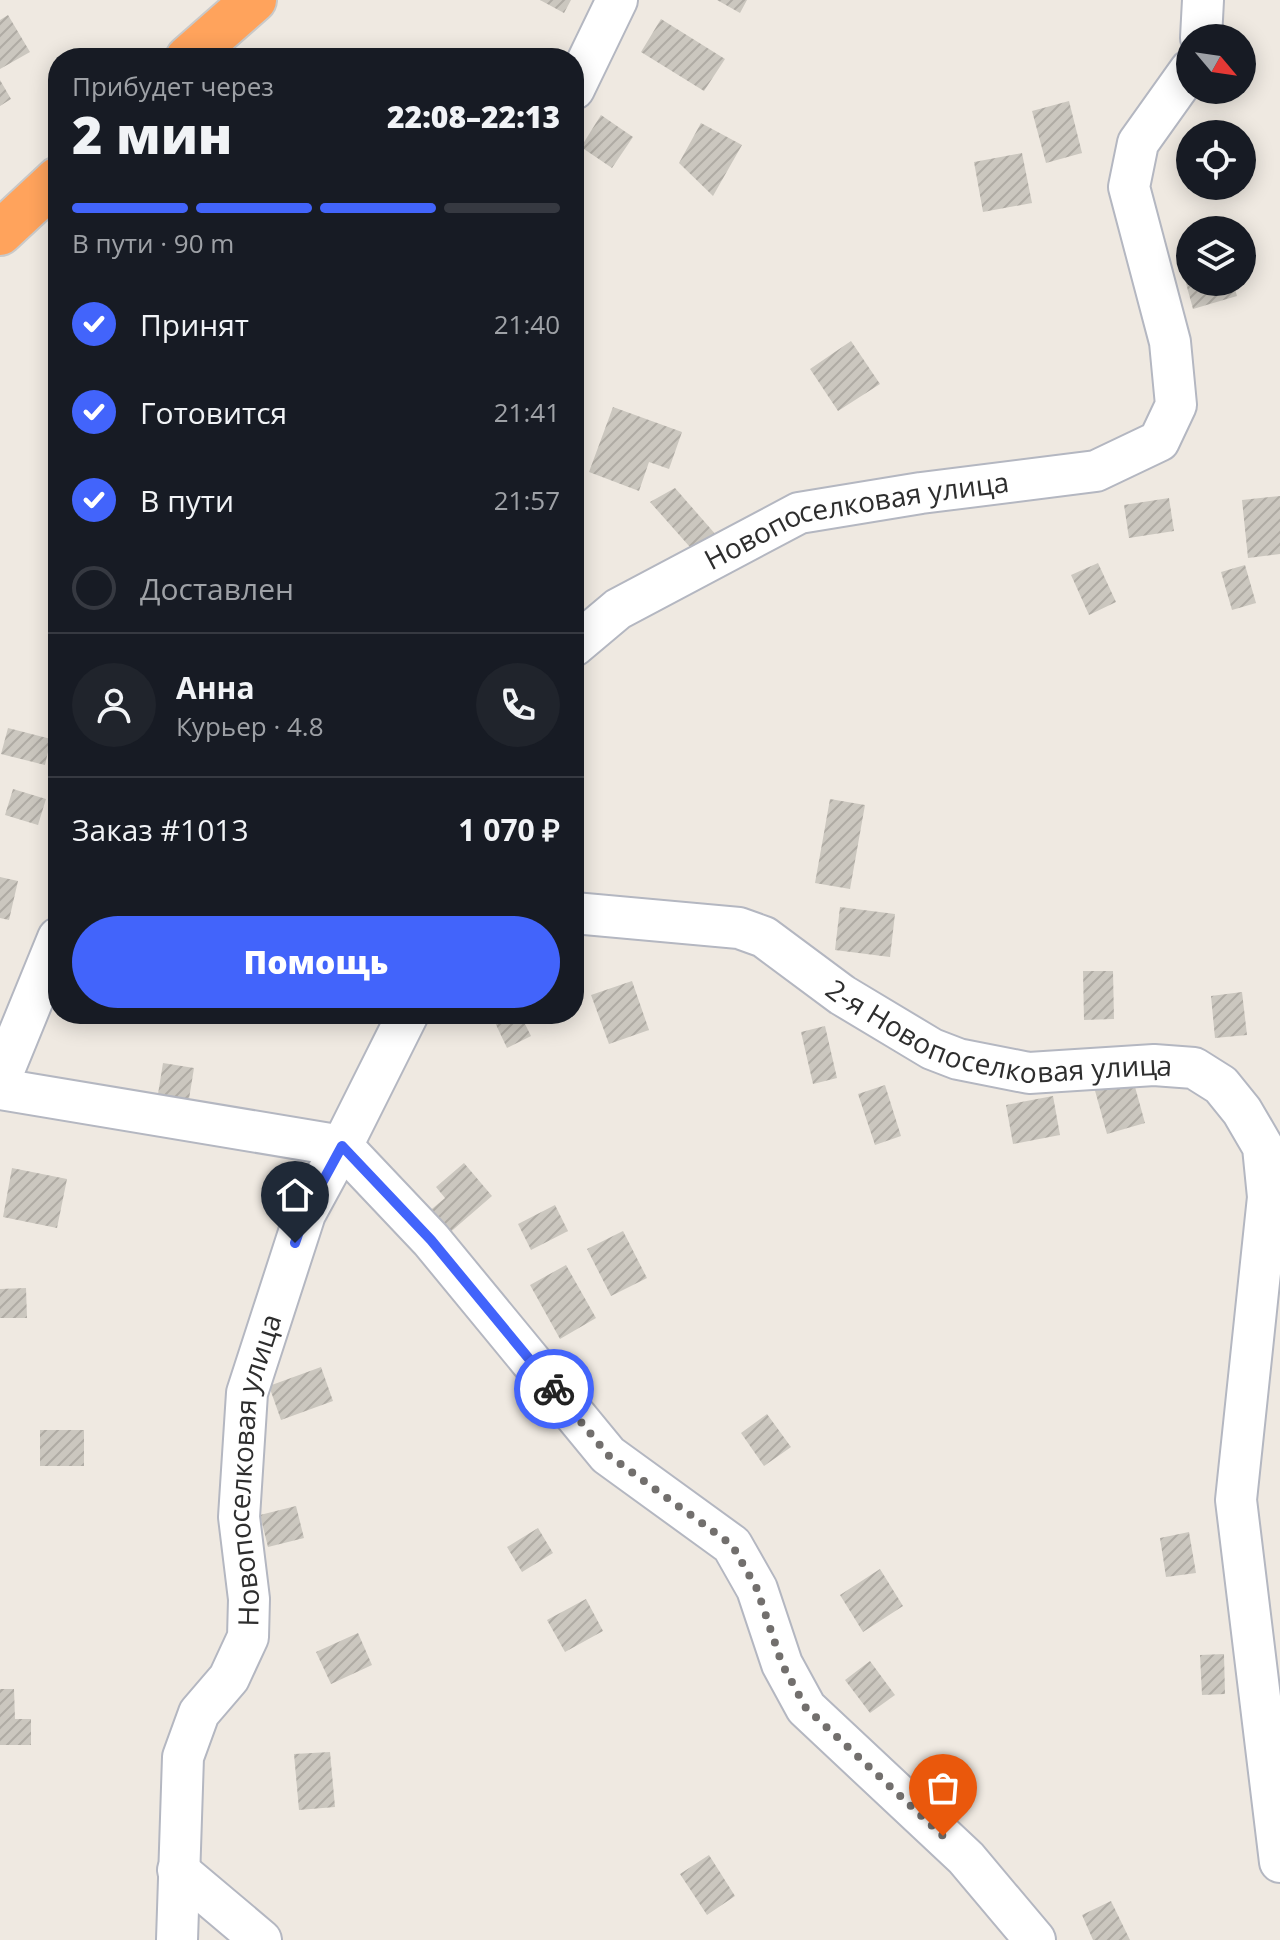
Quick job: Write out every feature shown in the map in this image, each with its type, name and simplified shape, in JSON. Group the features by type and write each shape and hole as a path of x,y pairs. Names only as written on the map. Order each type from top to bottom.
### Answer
{"highway":[{"path":"199,48 254,0"},
{"path":"0,233 48,188"}],"street":[{"path":"584,68 617,0"},
{"path":"1202,24 1203,0"},
{"name":"Новопоселковая улица","path":"584,638 618,609 799,513 921,493 1096,471 1159,441 1176,405 1170,342 1129,187 1138,143 1176,90"},
{"name":"2-я Новопоселковая улица","path":"584,914 739,928 764,937 842,995 932,1049 958,1059 1029,1073 1154,1065 1194,1068 1221,1085 1242,1111 1263,1147 1268,1197 1236,1500 1280,1862"},
{"path":"0,1080 48,962"},
{"name":"Новопоселковая улица","path":"177,1940 183,1757 199,1713 229,1678 248,1637 249,1599 239,1517 247,1393 305,1214 403,1024"},
{"path":"0,1089 342,1146 431,1240 608,1455 732,1545 757,1589 782,1664 806,1708 966,1858 1035,1940"},
{"path":"178,1870 261,1940"}],"building":[{"path":"540,0 571,0 564,13"},
{"path":"717,0 747,0 740,13"},
{"path":"8,15 30,52 0,69 0,20"},
{"path":"661,19 725,59 704,91 641,52"},
{"path":"0,80 11,99 0,106"},
{"path":"1069,101 1082,153 1046,163 1032,111"},
{"path":"601,115 633,137 612,168 584,149 584,142"},
{"path":"701,123 742,145 713,196 679,163"},
{"path":"1022,153 1032,203 983,212 974,162"},
{"path":"1189,296 1237,296 1193,309"},
{"path":"851,341 880,384 838,411 810,369"},
{"path":"613,407 682,432 669,469 649,462 639,491 589,472"},
{"path":"675,488 717,536 697,555 650,502"},
{"path":"1280,496 1280,554 1248,558 1242,500"},
{"path":"1169,498 1174,531 1129,538 1124,505"},
{"path":"1098,563 1116,602 1089,615 1071,575"},
{"path":"1245,565 1256,603 1232,610 1221,572"},
{"path":"8,728 48,738 45,765 1,754"},
{"path":"13,789 46,799 38,825 5,815"},
{"path":"830,799 865,805 850,889 815,883"},
{"path":"0,877 18,881 9,920 0,918"},
{"path":"840,907 895,914 890,957 835,950"},
{"path":"1083,971 1113,971 1114,1019 1084,1020"},
{"path":"632,981 649,1030 609,1044 591,995"},
{"path":"1242,992 1247,1035 1215,1038 1211,996"},
{"path":"496,1024 525,1024 531,1036 507,1048"},
{"path":"825,1026 837,1078 813,1084 801,1032"},
{"path":"163,1063 194,1068 189,1099 158,1094"},
{"path":"1132,1076 1145,1123 1107,1134 1094,1087"},
{"path":"885,1085 901,1136 875,1145 858,1094"},
{"path":"1053,1096 1060,1135 1013,1144 1006,1105"},
{"path":"464,1163 492,1196 447,1235 427,1213 445,1198 436,1187"},
{"path":"12,1168 67,1179 57,1228 3,1217"},
{"path":"555,1205 568,1231 531,1250 518,1224"},
{"path":"623,1231 647,1278 611,1296 587,1249"},
{"path":"566,1265 596,1318 560,1339 530,1285"},
{"path":"26,1288 27,1318 0,1318 0,1289"},
{"path":"321,1367 333,1401 281,1420 269,1386"},
{"path":"767,1414 791,1447 764,1466 741,1433"},
{"path":"40,1430 84,1430 84,1466 40,1466"},
{"path":"296,1506 304,1538 268,1547 260,1515"},
{"path":"538,1528 553,1553 522,1572 507,1547"},
{"path":"1189,1532 1196,1573 1166,1577 1160,1538"},
{"path":"880,1569 903,1606 863,1632 840,1595"},
{"path":"586,1599 603,1631 565,1652 547,1620"},
{"path":"358,1633 372,1665 331,1684 316,1652"},
{"path":"1224,1654 1225,1694 1202,1695 1200,1655"},
{"path":"870,1661 895,1695 870,1713 845,1680"},
{"path":"0,1689 14,1689 15,1719 31,1719 31,1745 0,1745"},
{"path":"330,1752 335,1807 299,1810 294,1754"},
{"path":"709,1855 735,1896 707,1915 680,1874"},
{"path":"1111,1901 1130,1940 1093,1940 1082,1915"}],"way so far":[{"path":"554,1389 608,1455 732,1545 757,1589 782,1664 806,1708 943,1836"}],"route":[{"path":"295,1243 305,1214 342,1146 431,1240 554,1389"}]}
